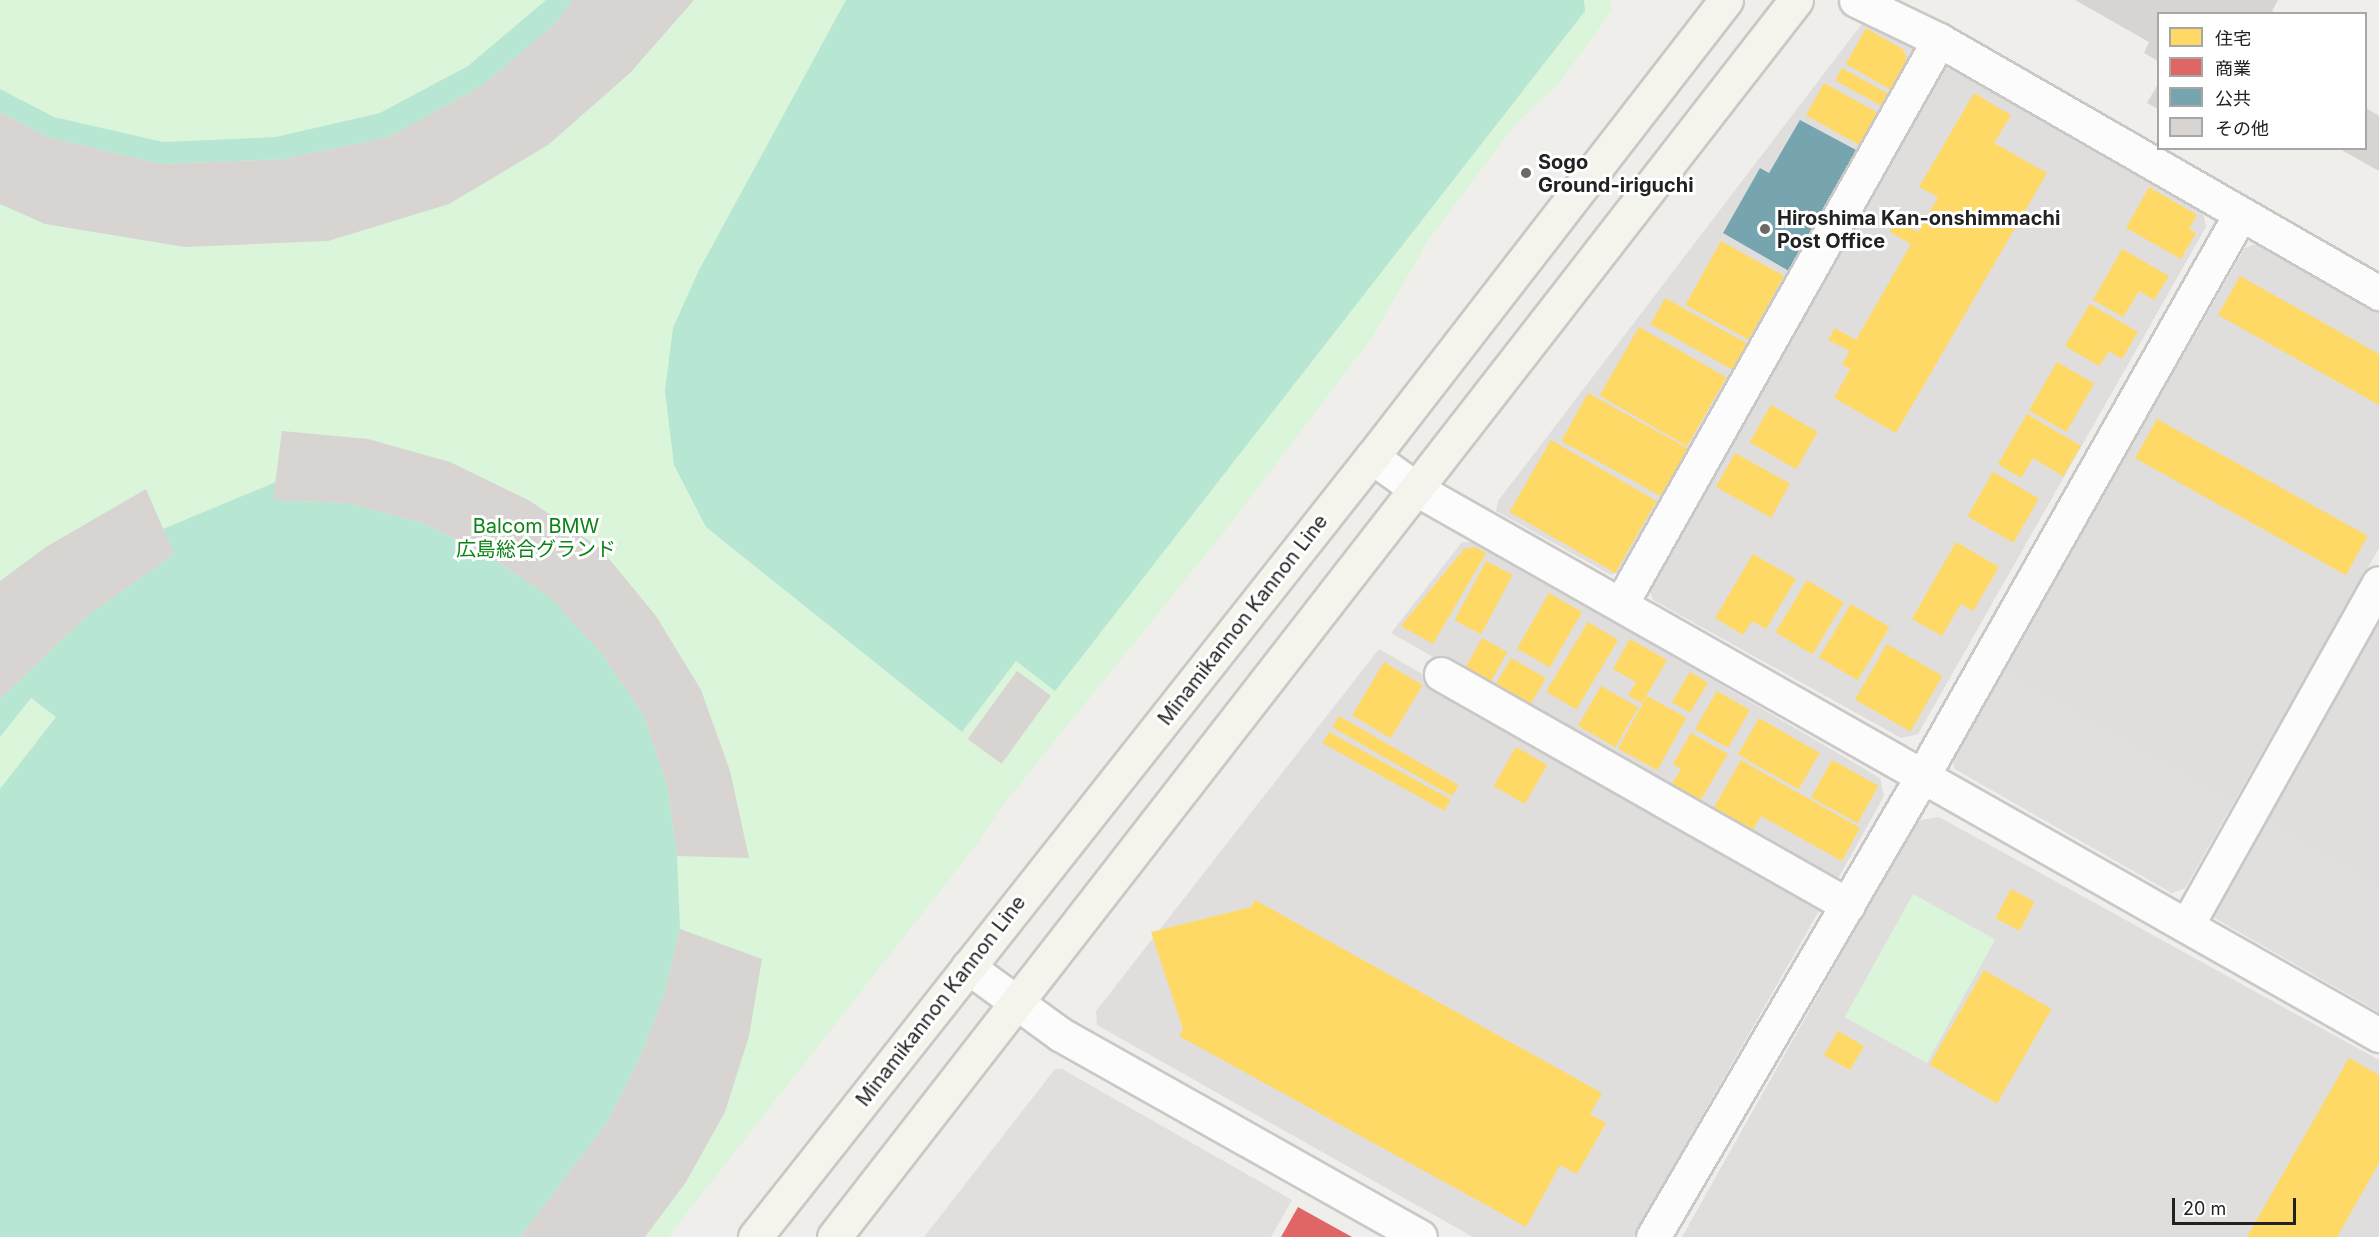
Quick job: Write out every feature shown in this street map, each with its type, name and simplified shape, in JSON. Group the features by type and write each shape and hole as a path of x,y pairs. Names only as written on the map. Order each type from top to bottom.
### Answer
{"main road":[{"name":"Minamikannon Kannon Line","path":"755,1237 1372,457 1726,0"},
{"path":"834,1237 1418,490 1796,0"}],"street":[{"path":"1856,0 1939,40 2379,294"},
{"path":"1622,602 1939,40"},
{"path":"1653,1237 1923,775 2240,215"},
{"path":"1372,457 1418,490 1622,602 2379,1035"},
{"path":"2187,925 2379,583"},
{"path":"1441,674 1848,904"},
{"path":"968,967 1060,1034 1420,1237"}],"shaded area":[{"path":"1864,21 1911,42 1915,59 1624,571 1611,575 1496,511 1498,501"},
{"path":"1955,64 2203,211 2206,227 1918,734 1901,738 1653,600 1648,586 1935,69"},
{"path":"2261,242 2379,309 2379,548 2185,888 2172,893 1955,769 1952,759 2245,248"},
{"path":"1462,542 1478,542 1880,778 1884,796 1834,886 1391,633"},
{"path":"2379,614 2379,1012 2213,917 2212,905"},
{"path":"1379,649 1823,904 1633,1237 1473,1237 1097,1025 1096,1011"},
{"path":"2002,672 2233,803 2185,888 2172,893 1955,769 1952,759"},
{"path":"1939,817 2379,1060 2379,1237 1682,1237 1916,821"},
{"path":"2261,820 2379,887 2379,1012 2213,917 2212,905"},
{"path":"1055,1069 1062,1069 1292,1200 1271,1237 924,1237"}],"green space":[{"name":"Balcom BMW 広島総合グランド","path":"0,0 1610,0 1612,10 1561,81 1514,126 1429,239 1373,336 1232,522 1004,804 977,844 668,1237 0,1237"},
{"path":"546,0 573,0 554,25 483,85 389,137 284,159 161,164 47,137 0,112 0,89 54,117 163,142 276,137 380,113 468,66"},
{"path":"846,0 1584,0 1585,11 1055,691 1016,661 962,732 706,527 674,465 665,391 673,328 698,272"},
{"path":"276,482 274,500 348,503 423,523 489,556 550,597 601,653 643,714 667,784 677,856 680,929 664,996 639,1060 606,1124 520,1237 0,1237 0,789 56,717 31,698 0,737 0,699 87,616 174,554 163,529"},
{"path":"1913,894 1995,940 1927,1063 1845,1017"}],"building: 住宅":[{"path":"1866,28 1904,50 1907,62 1891,90 1846,64"},
{"path":"1842,68 1890,95 1883,107 1835,80"},
{"path":"1824,83 1879,114 1861,146 1806,115"},
{"path":"1974,93 2011,115 1994,143 2047,173 1896,433 1834,398 1850,369 1842,364 1850,351 1828,340 1835,328 1856,340 1911,244 1890,232 1896,220 1918,232 1938,197 1919,187"},
{"path":"2149,187 2197,215 2189,229 2196,233 2181,259 2126,228"},
{"path":"1721,241 1784,276 1749,340 1686,305"},
{"path":"2122,249 2169,276 2154,300 2139,291 2123,317 2093,300"},
{"path":"2240,276 2379,354 2379,405 2218,315"},
{"path":"1665,298 1747,344 1733,370 1650,324"},
{"path":"2090,304 2138,332 2122,359 2109,351 2099,366 2065,346"},
{"path":"1639,327 1726,378 1687,446 1600,395"},
{"path":"2057,362 2094,384 2066,432 2029,410"},
{"path":"1588,393 1688,448 1661,496 1561,441"},
{"path":"1771,405 1818,432 1796,469 1750,442"},
{"path":"2027,414 2081,446 2063,476 2033,458 2021,478 1998,464"},
{"path":"2157,419 2368,536 2346,575 2135,458"},
{"path":"1551,440 1657,501 1615,573 1510,512"},
{"path":"1735,453 1790,484 1771,518 1716,487"},
{"path":"1993,472 2039,498 2013,543 1968,516"},
{"path":"1956,542 1999,567 1973,611 1961,604 1942,636 1912,619"},
{"path":"1475,547 1486,553 1433,644 1401,626 1464,549"},
{"path":"1753,554 1796,579 1766,629 1752,621 1743,635 1715,618"},
{"path":"1486,561 1512,575 1481,634 1455,620"},
{"path":"1807,580 1844,602 1812,654 1776,632"},
{"path":"1549,593 1582,612 1550,667 1517,648"},
{"path":"1851,604 1890,627 1858,680 1819,657"},
{"path":"1588,622 1618,640 1576,709 1546,691"},
{"path":"1482,638 1507,652 1491,682 1466,668"},
{"path":"1630,639 1667,660 1642,703 1628,696 1636,682 1613,669"},
{"path":"1887,644 1942,676 1910,731 1855,699"},
{"path":"1511,658 1546,678 1531,704 1496,684"},
{"path":"1384,662 1423,685 1391,738 1352,715"},
{"path":"1690,672 1708,683 1690,713 1672,702"},
{"path":"1601,686 1638,708 1615,747 1578,726"},
{"path":"1717,691 1750,710 1728,748 1695,729"},
{"path":"1647,696 1686,718 1657,770 1618,748"},
{"path":"1339,716 1459,785 1452,796 1332,727"},
{"path":"1759,718 1820,753 1799,789 1738,754"},
{"path":"1329,732 1451,799 1444,811 1323,743"},
{"path":"1691,733 1728,754 1697,806 1669,789 1681,769 1673,764"},
{"path":"1516,747 1547,765 1525,804 1494,786"},
{"path":"1741,760 1860,828 1842,861 1761,816 1751,833 1712,811"},
{"path":"1832,760 1878,786 1858,823 1811,798"},
{"path":"2011,889 2035,902 2019,931 1996,918"},
{"path":"1255,900 1602,1093 1590,1114 1606,1123 1577,1174 1560,1165 1526,1227 1179,1036 1183,1029 1151,932 1251,907"},
{"path":"1984,970 2052,1009 1997,1103 1930,1064"},
{"path":"1838,1031 1864,1046 1850,1070 1824,1055"},
{"path":"2349,1058 2379,1075 2379,1163 2337,1237 2247,1237"}],"building: 商業":[{"path":"1298,1207 1352,1237 1281,1237"}],"building: 公共":[{"path":"1800,120 1858,151 1789,271 1723,233 1760,168 1769,173"}],"building: その他":[{"path":"573,0 694,0 630,73 548,145 449,204 328,241 185,247 45,224 0,204 0,112 47,137 161,164 284,159 389,137 483,85 554,25"},
{"path":"2075,0 2278,0 2272,11 2274,12 2157,12 2157,60 2144,53 2149,42"},
{"path":"2157,86 2157,108 2147,103"},
{"path":"2367,109 2379,116 2379,171 2342,150 2367,150"},
{"path":"282,431 368,439 450,462 530,501 600,548 656,616 701,690 730,771 749,858 677,856 667,784 643,714 601,653 550,597 489,556 423,523 348,503 273,500"},
{"path":"146,489 174,554 87,616 0,699 0,581 46,547"},
{"path":"1017,671 1051,696 1002,764 968,739"},
{"path":"680,929 762,959 749,1036 725,1112 686,1182 645,1237 520,1237 606,1124 639,1060 664,996"}],"place":[{"name":"Sogo Ground-iriguchi","path":"1526,173"},
{"name":"Hiroshima Kan-onshimmachi Post Office","path":"1765,229"}]}
